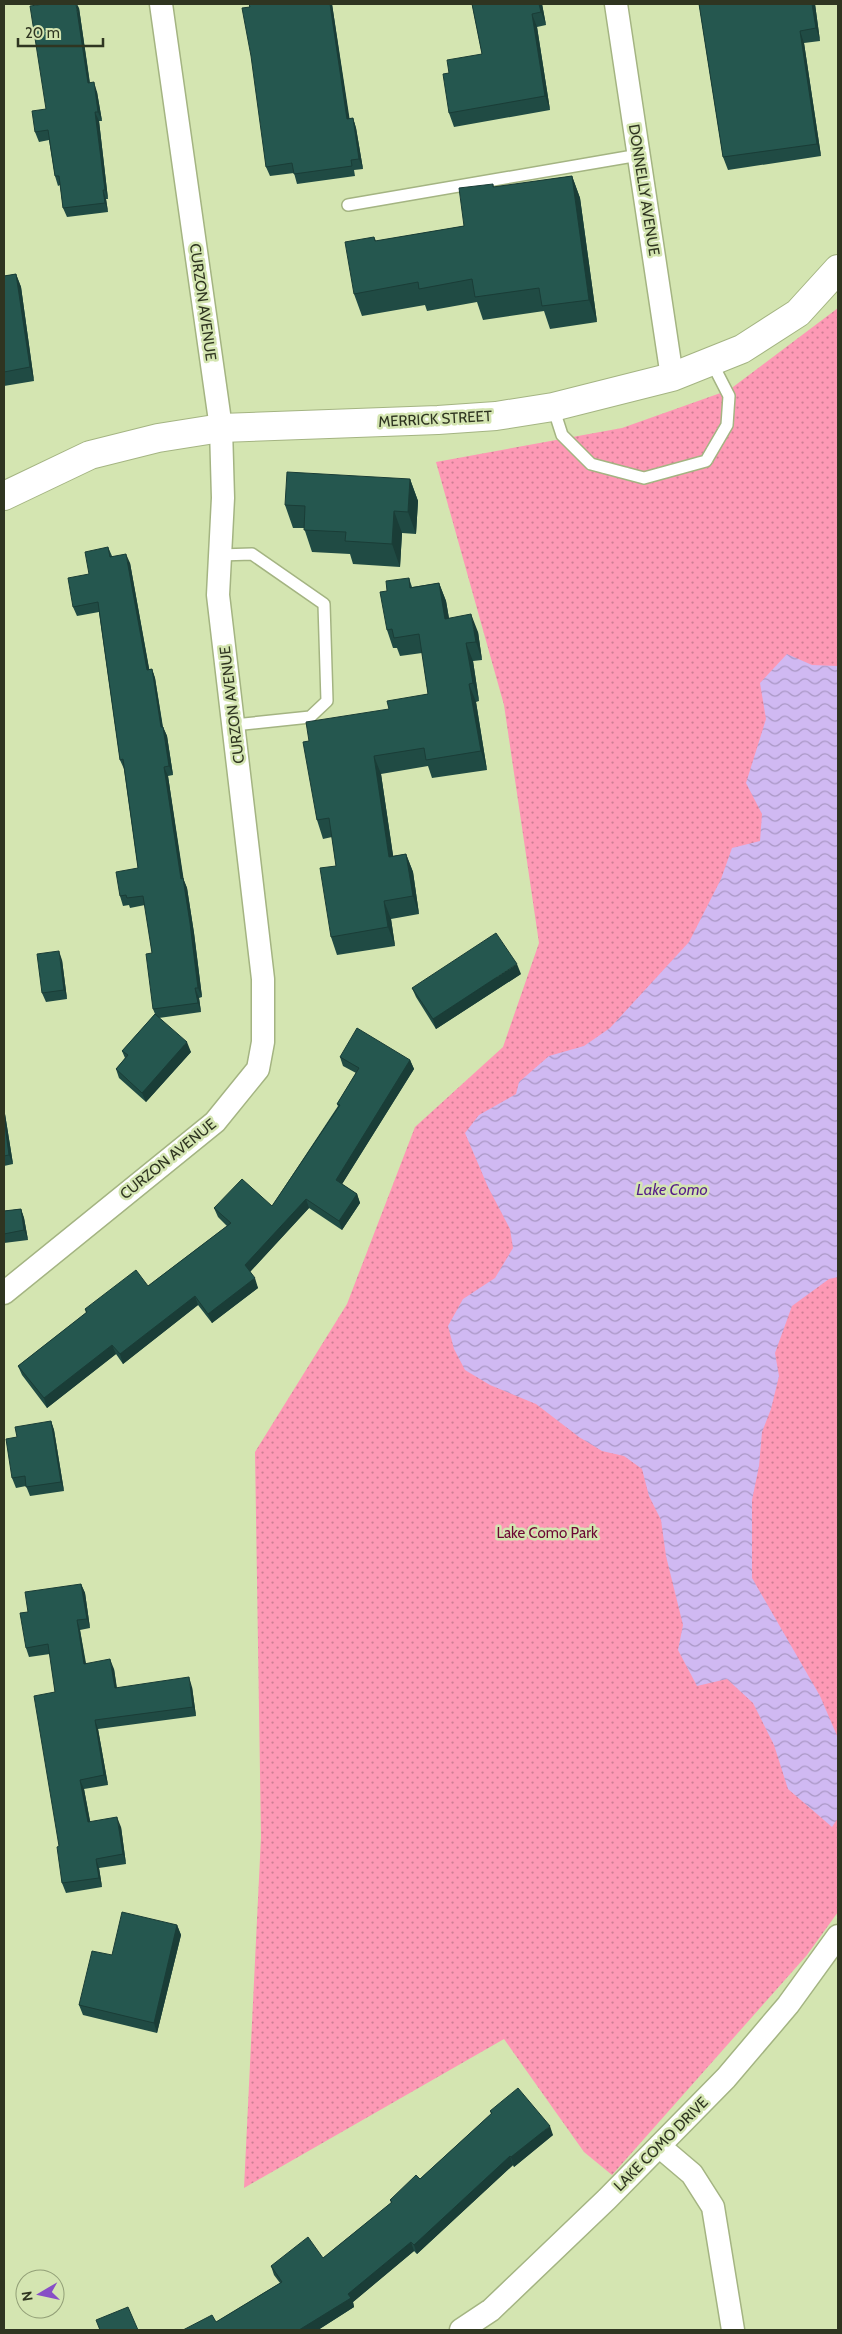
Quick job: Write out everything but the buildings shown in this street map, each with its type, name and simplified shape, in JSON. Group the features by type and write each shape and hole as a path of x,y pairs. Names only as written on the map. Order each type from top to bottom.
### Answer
{"street":[{"name":"CURZON AVENUE","path":"4,1293 215,1122 258,1070 263,1042 263,979 218,595 223,498 221,428 161,4"},
{"name":"DONNELLY AVENUE","path":"616,4 672,377"},
{"name":"MERRICK STREET","path":"4,496 90,456 158,438 221,428 496,416 553,406 672,377 742,350 798,313 838,269"},
{"name":"LAKE COMO DRIVE","path":"461,2330 492,2320 726,2078 788,2005 838,1936"},
{"path":"659,2146 692,2174 713,2207 733,2330"}],"lane":[{"path":"348,206 639,156"},
{"path":"553,406 562,435 591,464 644,478 706,461 727,425 728,396 712,361"},
{"path":"220,554 252,554 324,604 327,700 310,717 234,725"}],"green space":[{"name":"Lake Como Park","path":"838,308 838,1912 807,1955 612,2175 584,2152 504,2039 244,2188 261,1837 255,1452 347,1304 415,1127 503,1047 539,943 504,705 436,462 622,428 729,390"}],"water":[{"name":"Lake Como","path":"787,654 812,665 838,666 838,1277 829,1279 792,1306 775,1353 779,1376 771,1409 762,1432 759,1466 752,1500 752,1578 820,1696 838,1738 838,1818 832,1827 788,1789 774,1745 753,1703 727,1679 697,1686 678,1650 683,1625 666,1556 661,1520 649,1496 642,1469 624,1456 602,1451 579,1437 536,1404 490,1385 465,1370 454,1349 448,1326 463,1299 495,1278 513,1248 510,1229 488,1187 465,1133 479,1115 516,1094 519,1082 549,1056 584,1046 610,1028 689,942 721,879 732,848 760,841 762,814 746,783 766,719 760,683"}]}
